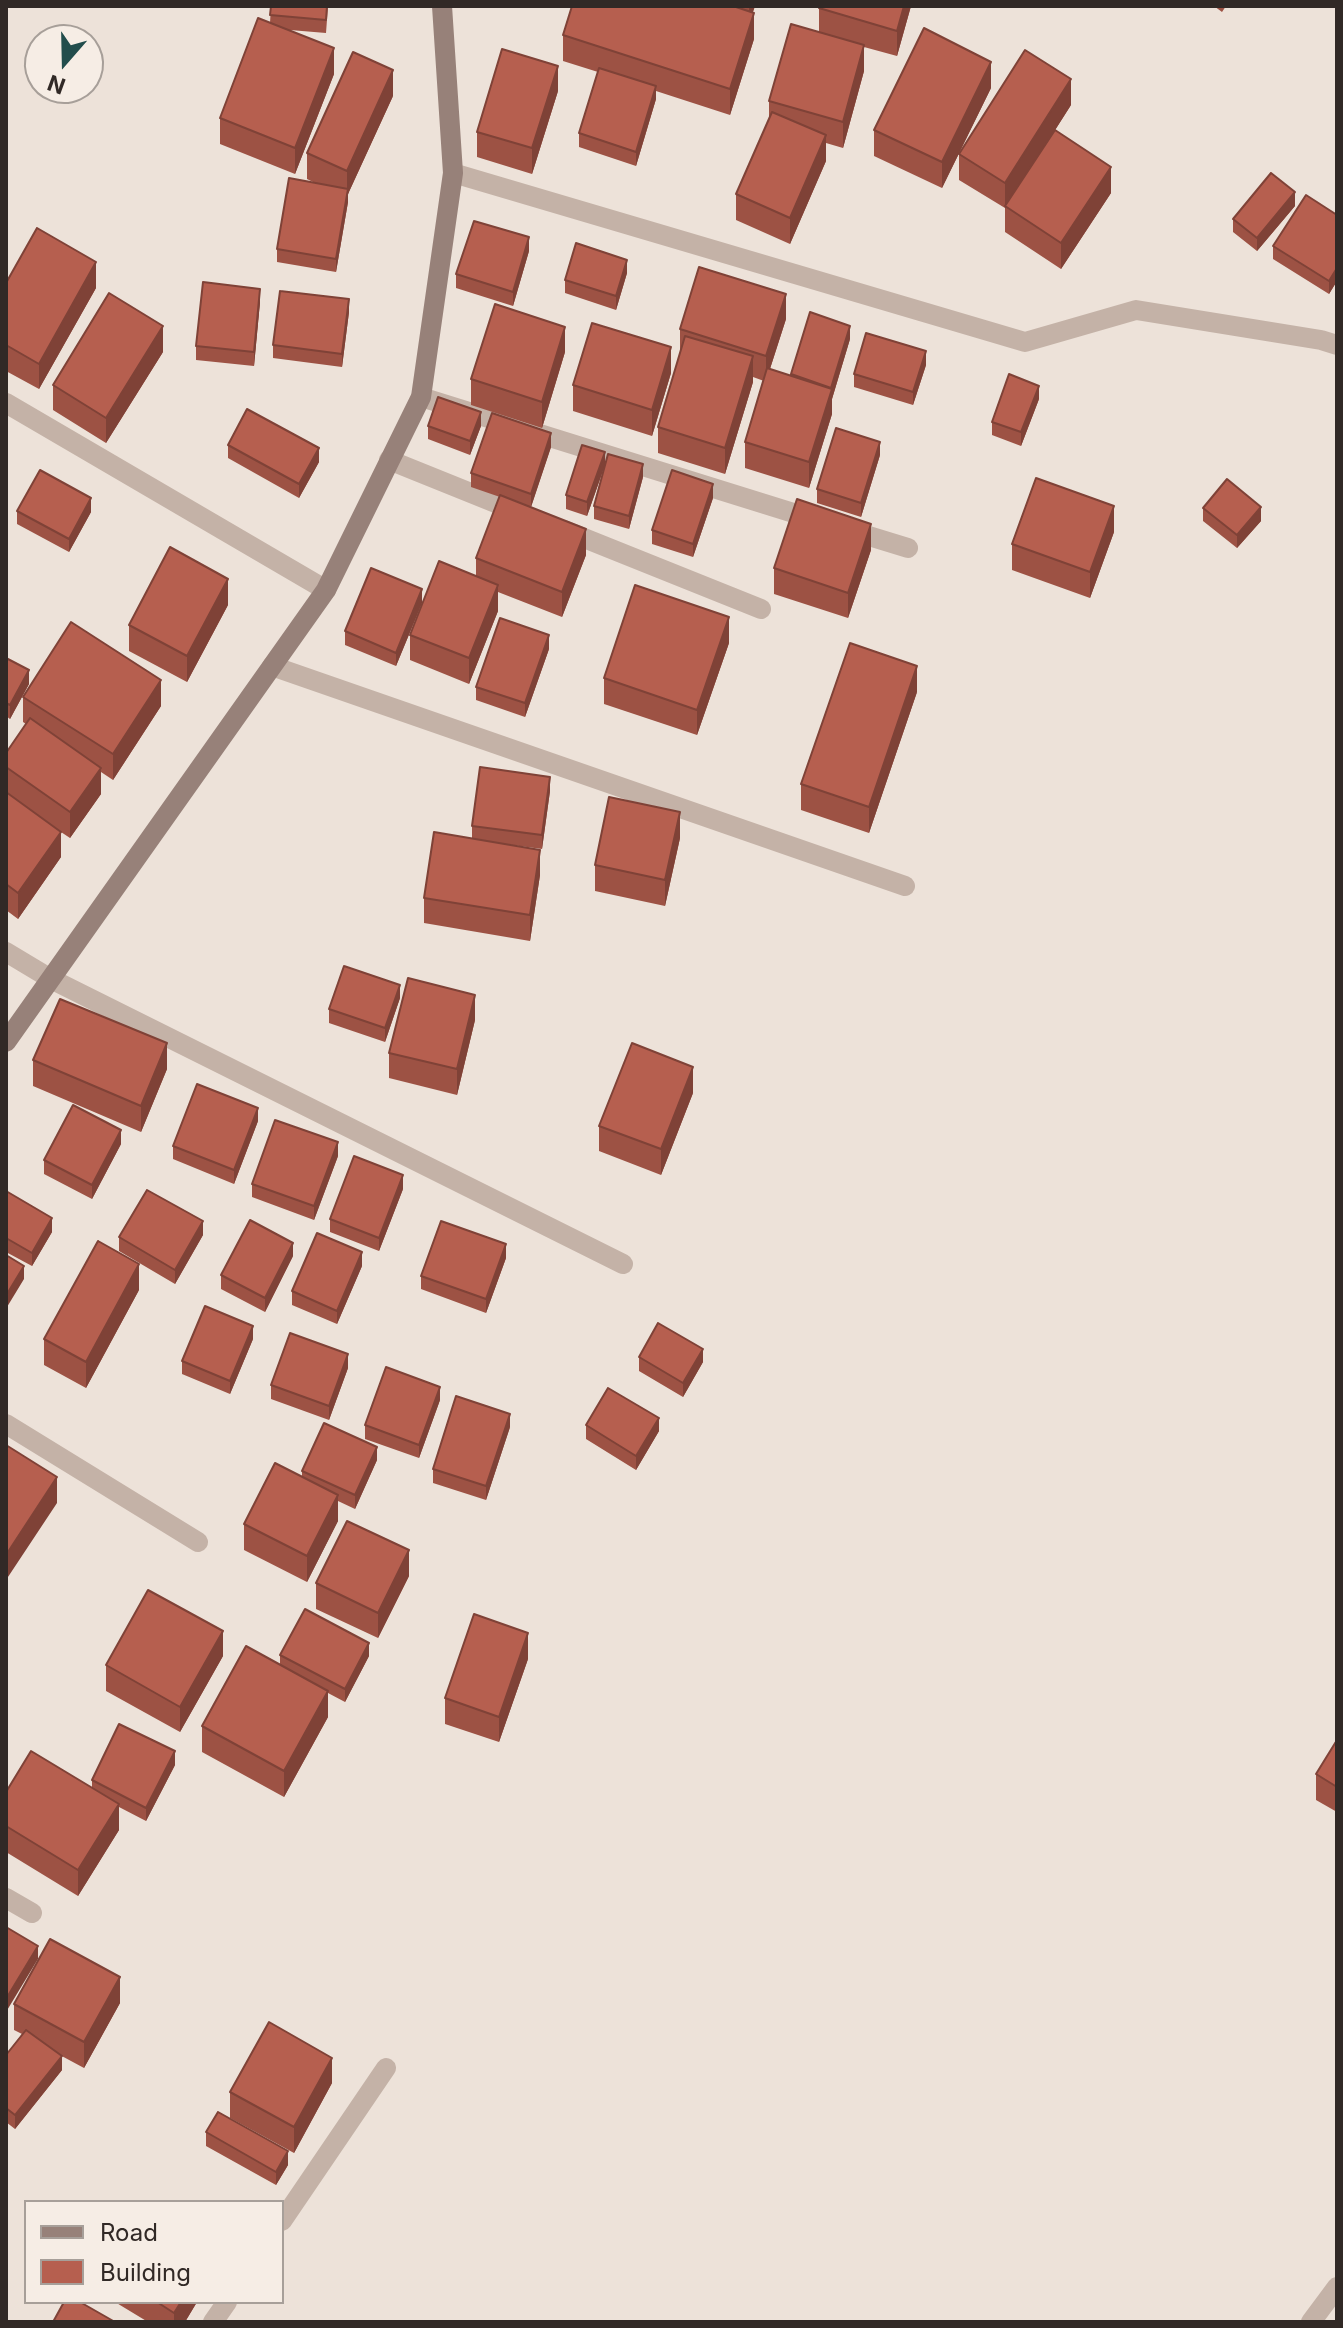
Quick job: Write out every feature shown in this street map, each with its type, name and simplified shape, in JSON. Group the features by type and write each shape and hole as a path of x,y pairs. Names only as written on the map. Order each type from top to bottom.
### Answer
{"street":[{"path":"6,1042 326,590 421,397 453,173 442,6"},
{"path":"453,173 1025,342 1136,310 1337,345"},
{"path":"421,397 908,548"},
{"path":"6,403 326,590"},
{"path":"389,460 761,609"},
{"path":"272,666 905,886"},
{"path":"6,952 51,979 623,1264"},
{"path":"6,1424 198,1542"},
{"path":"6,1898 32,1913"},
{"path":"284,2218 386,2068"},
{"path":"1311,2322 1337,2287"},
{"path":"213,2322 226,2304"}],"building":[{"path":"271,6 327,6 326,20 270,15"},
{"path":"572,6 733,6 754,13 730,89 563,35"},
{"path":"820,6 904,6 897,31"},
{"path":"258,18 334,48 295,148 220,118"},
{"path":"791,24 864,45 843,122 769,101"},
{"path":"924,28 991,62 942,162 874,130"},
{"path":"502,49 558,66 532,148 477,132"},
{"path":"1025,50 1071,79 1005,183 959,154"},
{"path":"353,52 393,70 347,171 307,153"},
{"path":"599,68 656,86 636,152 579,133"},
{"path":"772,112 826,135 790,218 736,194"},
{"path":"1055,130 1111,167 1061,243 1005,206"},
{"path":"1271,173 1295,192 1257,238 1233,219"},
{"path":"289,178 348,189 336,259 277,249"},
{"path":"1306,195 1337,215 1337,268 1329,281 1273,246"},
{"path":"474,221 529,237 513,292 456,274"},
{"path":"37,228 96,262 39,364 6,345 6,283"},
{"path":"576,243 627,260 616,296 565,280"},
{"path":"699,267 786,294 766,356 680,329"},
{"path":"203,282 260,289 254,352 196,346"},
{"path":"280,291 349,299 342,354 273,345"},
{"path":"109,293 163,326 106,418 53,385"},
{"path":"495,304 565,327 542,402 471,379"},
{"path":"810,312 850,326 831,388 791,374"},
{"path":"592,323 671,347 652,410 573,385"},
{"path":"866,333 926,351 913,392 854,374"},
{"path":"685,336 753,356 725,448 658,427"},
{"path":"767,368 832,389 809,462 745,442"},
{"path":"1009,374 1039,386 1021,432 992,422"},
{"path":"438,397 481,412 470,441 428,426"},
{"path":"247,409 319,448 299,484 228,445"},
{"path":"492,413 551,433 531,494 471,473"},
{"path":"836,428 880,442 861,503 817,489"},
{"path":"582,445 605,452 587,502 566,495"},
{"path":"608,454 643,464 629,516 594,506"},
{"path":"40,470 91,498 69,539 17,511"},
{"path":"672,470 713,484 693,544 652,530"},
{"path":"1036,478 1114,506 1090,572 1012,544"},
{"path":"1227,479 1261,507 1237,535 1203,508"},
{"path":"500,495 586,529 562,592 476,558"},
{"path":"797,499 871,524 848,593 774,568"},
{"path":"170,547 228,579 187,656 129,625"},
{"path":"439,561 498,585 469,658 410,635"},
{"path":"371,568 422,589 396,653 345,631"},
{"path":"635,585 729,617 697,710 604,678"},
{"path":"500,618 549,635 525,703 476,687"},
{"path":"71,622 161,680 113,754 23,697"},
{"path":"850,643 917,666 869,807 801,784"},
{"path":"6,658 29,670 10,705 6,703"},
{"path":"30,718 101,768 70,812 6,767 6,753"},
{"path":"480,767 550,777 542,835 472,826"},
{"path":"6,792 61,832 18,893 6,884"},
{"path":"609,797 680,812 665,880 595,865"},
{"path":"434,832 540,850 530,915 424,898"},
{"path":"344,966 400,985 385,1028 329,1009"},
{"path":"408,978 475,995 457,1069 389,1053"},
{"path":"60,999 167,1043 141,1106 33,1060"},
{"path":"632,1043 693,1067 661,1149 599,1126"},
{"path":"197,1084 258,1108 234,1170 173,1146"},
{"path":"73,1105 121,1130 92,1185 44,1160"},
{"path":"275,1120 338,1142 314,1206 252,1184"},
{"path":"354,1156 403,1175 379,1238 330,1219"},
{"path":"147,1190 203,1221 175,1270 119,1237"},
{"path":"6,1191 52,1218 32,1253 6,1238"},
{"path":"250,1220 293,1243 265,1298 221,1275"},
{"path":"441,1221 506,1244 486,1299 421,1276"},
{"path":"317,1233 362,1252 337,1311 292,1291"},
{"path":"98,1241 139,1264 86,1362 44,1339"},
{"path":"6,1255 24,1266 7,1294 6,1293"},
{"path":"205,1306 253,1326 230,1381 182,1361"},
{"path":"658,1323 703,1349 683,1383 639,1357"},
{"path":"290,1333 348,1354 329,1406 271,1385"},
{"path":"386,1367 440,1387 419,1445 365,1425"},
{"path":"608,1388 659,1418 636,1456 586,1425"},
{"path":"456,1396 510,1414 486,1486 433,1469"},
{"path":"324,1423 377,1447 355,1495 302,1471"},
{"path":"6,1445 57,1477 6,1555"},
{"path":"275,1463 338,1495 307,1556 244,1524"},
{"path":"347,1521 409,1550 378,1613 316,1583"},
{"path":"148,1590 223,1631 180,1707 106,1665"},
{"path":"305,1609 369,1643 345,1689 280,1655"},
{"path":"474,1614 528,1633 499,1717 445,1698"},
{"path":"246,1646 328,1691 284,1771 202,1726"},
{"path":"119,1724 175,1751 146,1808 92,1780"},
{"path":"1337,1740 1337,1787 1316,1774"},
{"path":"31,1751 119,1804 78,1870 6,1826 6,1792"},
{"path":"6,1927 38,1946 6,1999"},
{"path":"50,1939 120,1977 84,2042 14,2004"},
{"path":"269,2022 332,2058 294,2127 230,2092"},
{"path":"26,2030 62,2056 15,2115 6,2108 6,2055"},
{"path":"218,2112 288,2151 276,2172 206,2132"},
{"path":"63,2304 84,2304 115,2322 53,2322"},
{"path":"160,2304 180,2304 174,2313"}]}
